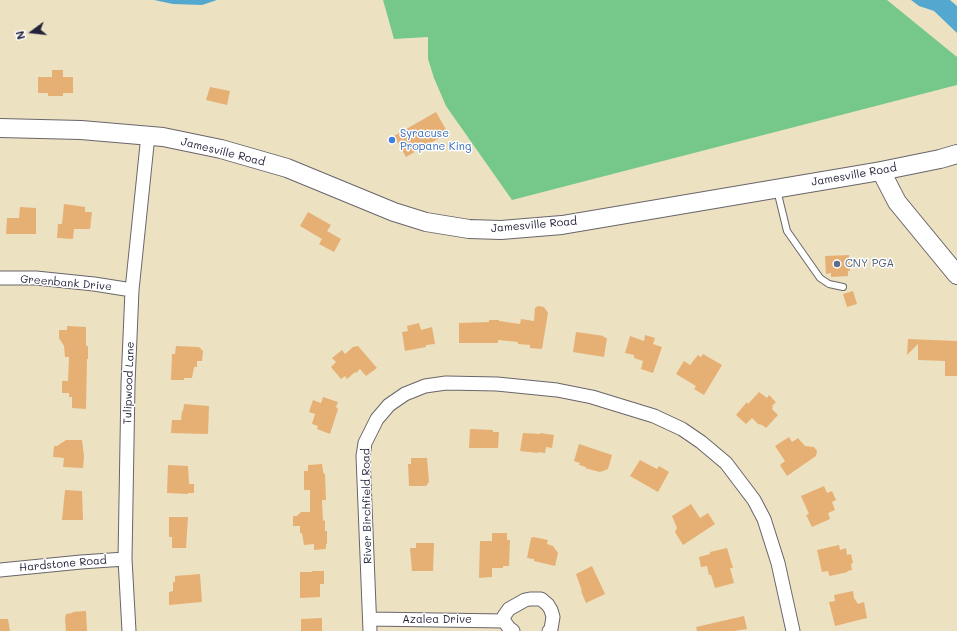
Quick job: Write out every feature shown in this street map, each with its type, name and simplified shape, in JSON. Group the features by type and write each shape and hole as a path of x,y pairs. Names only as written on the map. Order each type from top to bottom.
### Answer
{"street":[{"name":"Jamesville Road","path":"0,128 82,130 163,137 221,149 287,168 394,212 426,222 469,229 502,230 562,224 777,189 881,171 957,154"},
{"name":"Tulipwood Lane","path":"128,631 125,559 128,384 132,290 148,135"},
{"path":"881,171 897,202 957,275"},
{"name":"Greenbank Drive","path":"0,278 36,278 87,283 132,290"},
{"name":"River Birchfield Road","path":"370,625 363,456 365,443 377,419 389,405 405,394 426,386 446,384 497,384 557,390 613,403 654,416 682,430 706,446 726,463 754,500 764,519 778,563 793,631"},
{"name":"Hardstone Road","path":"0,570 125,559"},
{"path":"513,631 504,621 504,616 509,609 525,600 541,599 551,610 551,629 549,631"},
{"name":"Azalea Drive","path":"370,625 504,621"}],"lane":[{"path":"777,189 787,231 820,278 829,284 843,287"}],"green space":[{"path":"383,0 887,0 957,57 957,85 512,200 446,106 428,59 428,37 394,39"}],"water":[{"path":"154,0 217,0 202,5 173,4"},
{"path":"911,0 950,0 957,6 957,33 934,11 919,6"}],"building":[{"path":"52,70 63,70 63,77 73,77 73,93 63,93 63,96 48,96 48,93 38,93 38,77 52,77"},
{"path":"210,87 230,91 227,105 206,100"},
{"path":"436,112 448,133 406,157 394,136"},
{"path":"64,204 85,207 85,212 92,212 90,229 74,229 73,239 57,238 58,224 62,224"},
{"path":"20,207 36,208 36,234 6,234 7,218 19,218"},
{"path":"308,212 331,225 327,231 341,239 334,252 319,244 322,239 300,226"},
{"name":"CNY PGA","path":"849,255 850,271 848,271 848,276 831,277 831,273 826,274 825,256"},
{"path":"853,291 857,304 847,307 843,294"},
{"path":"538,306 544,307 548,313 542,349 530,348 530,345 518,344 518,342 498,340 498,343 459,343 459,323 489,322 489,320 499,320 520,324 521,319 534,321 535,308"},
{"path":"419,323 421,330 432,327 435,344 405,351 402,332 408,331 407,326"},
{"path":"67,326 86,327 88,359 86,409 72,408 72,397 69,397 69,393 62,393 62,381 68,381 69,357 65,357 64,346 59,338 59,330 67,330"},
{"path":"576,332 604,336 603,337 607,338 604,357 573,352"},
{"path":"645,335 655,338 653,344 662,347 653,373 641,369 643,361 634,358 634,355 625,353 630,336 644,341"},
{"path":"908,339 957,341 957,376 945,376 945,361 918,360 918,344 907,355"},
{"path":"176,346 199,347 203,351 202,361 197,361 197,367 194,367 192,378 184,378 184,380 171,380 172,354 175,354"},
{"path":"358,346 377,368 366,376 360,369 347,379 345,376 341,379 331,367 336,362 332,358 342,350 345,354 353,347"},
{"path":"703,354 722,365 704,395 694,389 696,386 676,374 684,361 690,365 698,355 701,357"},
{"path":"759,392 767,398 769,395 776,402 772,406 772,409 778,415 766,428 758,424 752,418 746,424 736,415 747,402 748,404"},
{"path":"323,397 338,402 336,407 338,409 330,434 317,429 318,426 312,424 315,414 309,412 313,400 321,403"},
{"path":"184,404 209,406 208,434 171,433 172,420 181,420"},
{"path":"470,429 493,430 493,432 499,432 498,448 469,448"},
{"path":"523,433 554,435 552,448 546,447 545,453 520,451"},
{"path":"789,437 792,442 798,438 805,446 814,447 817,451 816,456 787,476 780,465 785,461 775,446"},
{"path":"66,440 82,440 84,456 83,468 63,467 64,458 53,457 54,446 57,446"},
{"path":"579,444 612,455 608,469 600,472 585,468 586,467 579,465 580,463 574,461"},
{"path":"411,458 427,458 429,482 426,486 409,486 408,464 411,464"},
{"path":"640,460 657,469 659,466 669,472 658,492 630,476"},
{"path":"322,464 325,474 326,500 322,500 323,521 325,520 327,544 326,549 314,550 314,544 304,545 302,533 300,533 300,526 293,526 293,516 297,516 301,512 310,512 310,490 304,490 304,471 308,471 308,465"},
{"path":"168,465 188,466 189,484 194,484 194,493 167,493"},
{"path":"824,486 827,493 832,491 836,500 832,502 835,510 828,513 830,519 812,527 806,515 809,514 801,496"},
{"path":"65,490 82,491 83,520 62,520"},
{"path":"691,504 700,518 708,513 715,524 683,545 675,532 677,528 672,516"},
{"path":"169,517 188,517 186,548 172,548 172,537 169,537"},
{"path":"492,533 507,533 507,540 510,540 509,566 503,566 503,568 492,568 492,577 479,578 480,541 492,541"},
{"path":"533,537 548,540 547,544 553,546 558,553 555,566 527,558 531,538"},
{"path":"416,543 434,543 433,571 412,571 410,548 416,548"},
{"path":"839,545 840,550 846,548 847,555 851,554 853,563 851,564 852,570 830,576 828,571 822,572 817,550"},
{"path":"727,548 733,568 730,568 734,583 715,588 707,566 701,567 699,557 710,554 710,552"},
{"path":"592,566 605,594 586,603 576,574"},
{"path":"324,571 324,584 320,584 320,597 300,598 300,572"},
{"path":"200,574 202,602 169,605 169,592 173,591 175,576"},
{"path":"853,591 854,598 858,604 864,602 867,618 835,626 829,602 835,601 834,595"},
{"path":"86,611 87,631 66,631 66,614"},
{"path":"744,616 747,629 734,631 697,631 696,627"},
{"path":"322,618 322,631 301,631 301,619"},
{"path":"0,619 8,619 10,631 0,631"}],"place":[{"name":"Syracuse Propane King","path":"392,140"},
{"name":"CNY PGA","path":"837,264"}]}
